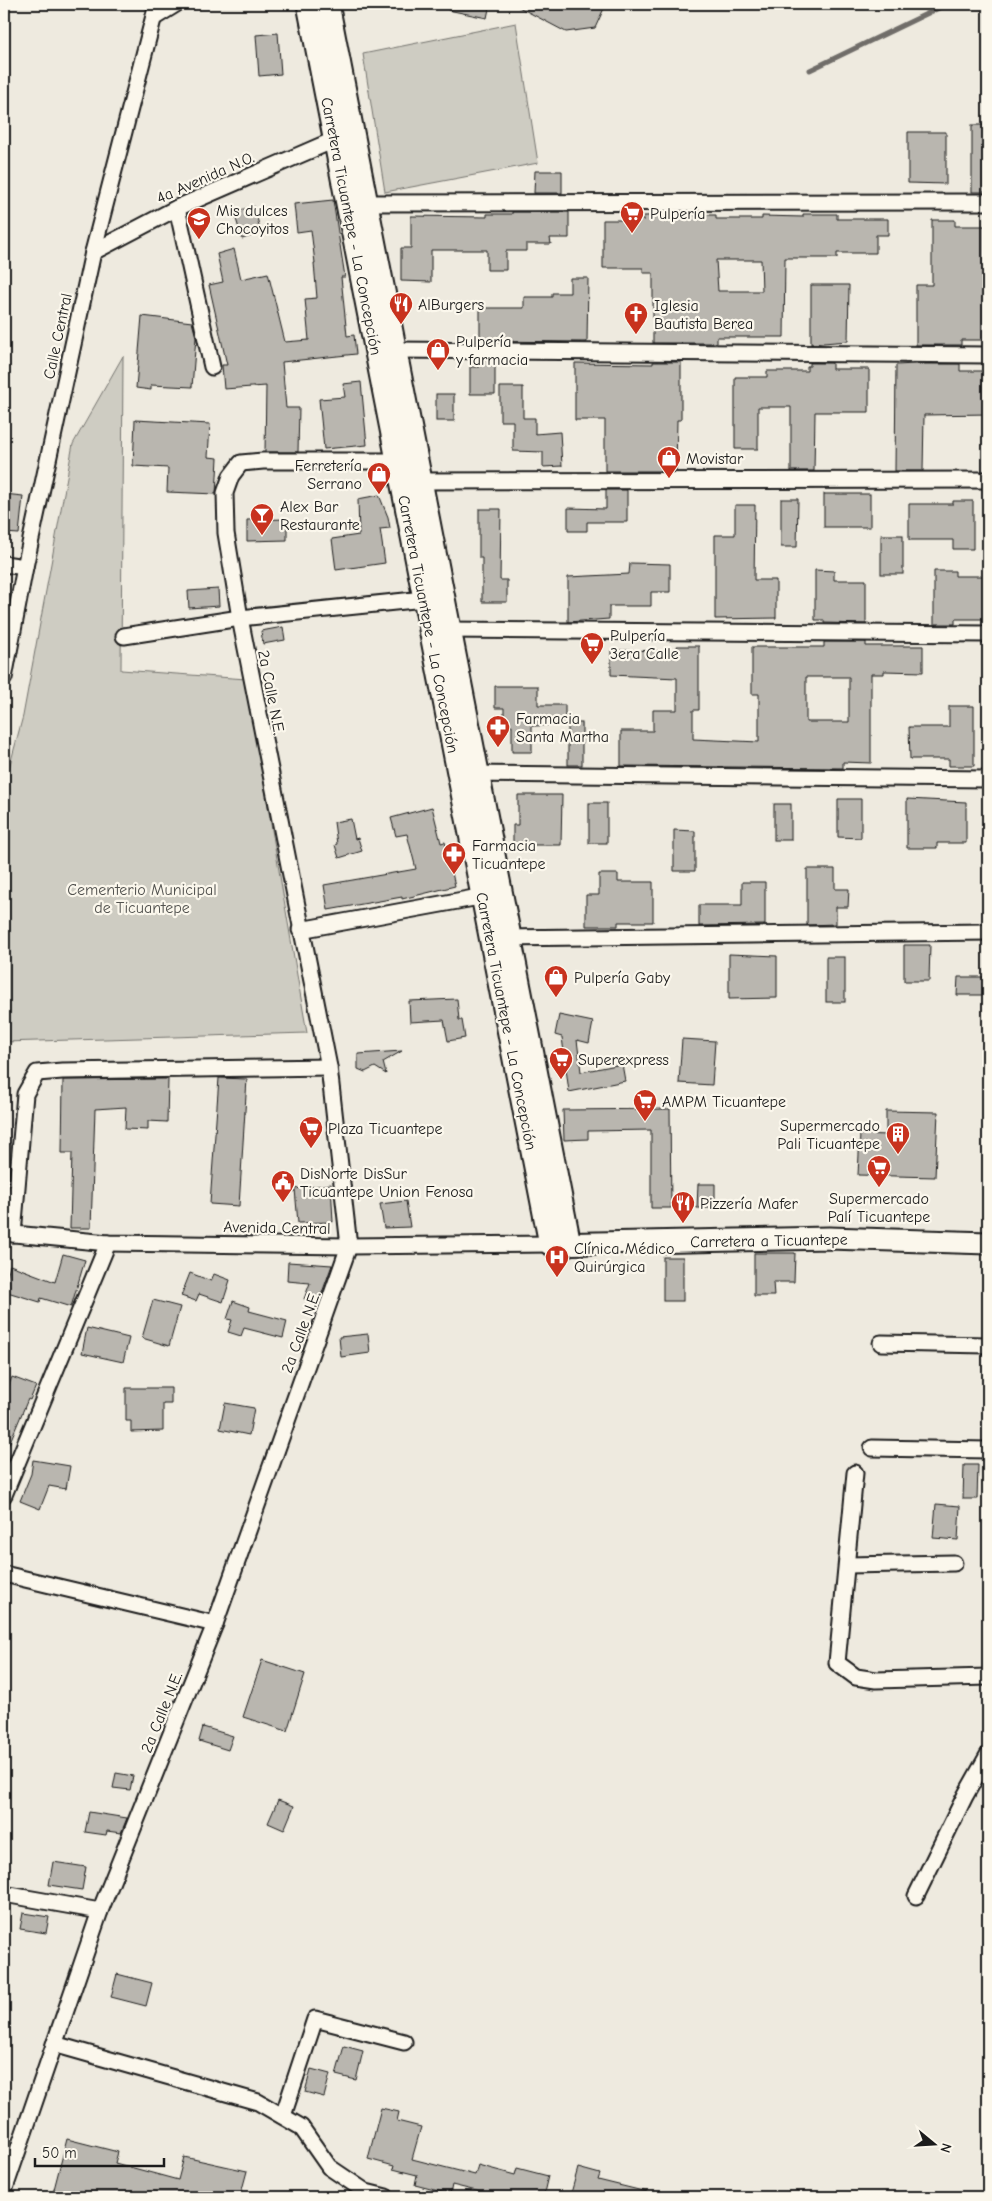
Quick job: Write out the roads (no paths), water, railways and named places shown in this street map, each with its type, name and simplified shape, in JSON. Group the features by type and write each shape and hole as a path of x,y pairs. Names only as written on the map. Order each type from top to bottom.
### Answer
{"main road":[{"name":"Carretera Ticuantepe - La Concepción","path":"308,4 346,203 410,471 560,1244"},
{"name":"Carretera Ticuantepe - La Concepción","path":"328,4 396,350 424,599 440,630"},
{"name":"Carretera a Ticuantepe","path":"560,1244 829,1238 988,1243"}],"street":[{"path":"156,10 176,4"},
{"name":"Calle Central","path":"4,678 25,567 94,252 156,10"},
{"name":"4a Avenida N.O.","path":"94,252 177,208 334,140"},
{"path":"346,203 988,202"},
{"path":"177,208 212,367"},
{"path":"396,350 988,355"},
{"name":"2a Calle N.E.","path":"4,2191 100,1910 215,1624 349,1246 329,1067 300,930 240,618 226,533 225,493 231,476 241,463 262,461 410,471"},
{"path":"410,471 988,480"},
{"path":"4,564 25,567"},
{"path":"124,636 240,618 424,599"},
{"path":"440,630 988,634"},
{"path":"468,774 988,779"},
{"path":"300,930 492,895"},
{"path":"500,938 988,932"},
{"path":"8,1233 25,1094 37,1073 329,1067"},
{"name":"Avenida Central","path":"8,1233 108,1242 349,1246 560,1244"},
{"path":"4,1495 108,1242"},
{"path":"881,1344 988,1345"},
{"path":"872,1448 988,1450"},
{"path":"855,1473 837,1663 846,1672 856,1677 876,1680 988,1677"},
{"path":"847,1565 954,1563"},
{"path":"4,1574 215,1624"},
{"path":"916,1896 965,1796 988,1755"},
{"path":"4,1894 100,1910"},
{"path":"283,2116 315,2019 404,2042"},
{"path":"54,2044 258,2102 302,2128 329,2167 366,2192 386,2197"}],"waterway":[{"path":"810,70 947,4"}],"place":[{"name":"Pulpería","path":"632,234"},
{"name":"Mis dulces Chocoyitos","path":"199,240"},
{"name":"AlBurgers","path":"401,325"},
{"name":"Iglesia Bautista Berea","path":"636,335"},
{"name":"Pulpería y farmacia","path":"438,371"},
{"name":"Movistar","path":"669,479"},
{"name":"Ferretería Serrano","path":"379,495"},
{"name":"Alex Bar Restaurante","path":"262,536"},
{"name":"Pulpería 3era Calle","path":"592,665"},
{"name":"Farmacia Santa Martha","path":"498,748"},
{"name":"Farmacia Ticuantepe","path":"454,875"},
{"name":"Pulpería Gaby","path":"556,998"},
{"name":"Superexpress","path":"561,1080"},
{"name":"AMPM Ticuantepe","path":"645,1122"},
{"name":"Plaza Ticuantepe","path":"311,1149"},
{"name":"Supermercado Pali Ticuantepe","path":"898,1155"},
{"name":"Supermercado Palí Ticuantepe","path":"879,1188"},
{"name":"DisNorte DisSur Ticuantepe Union Fenosa","path":"283,1203"},
{"name":"Pizzería Mafer","path":"683,1224"},
{"name":"Clínica Médico Quirúrgica","path":"557,1278"}],"park label":[{"name":"Cementerio Municipal de Ticuantepe","path":"142,898"}]}
